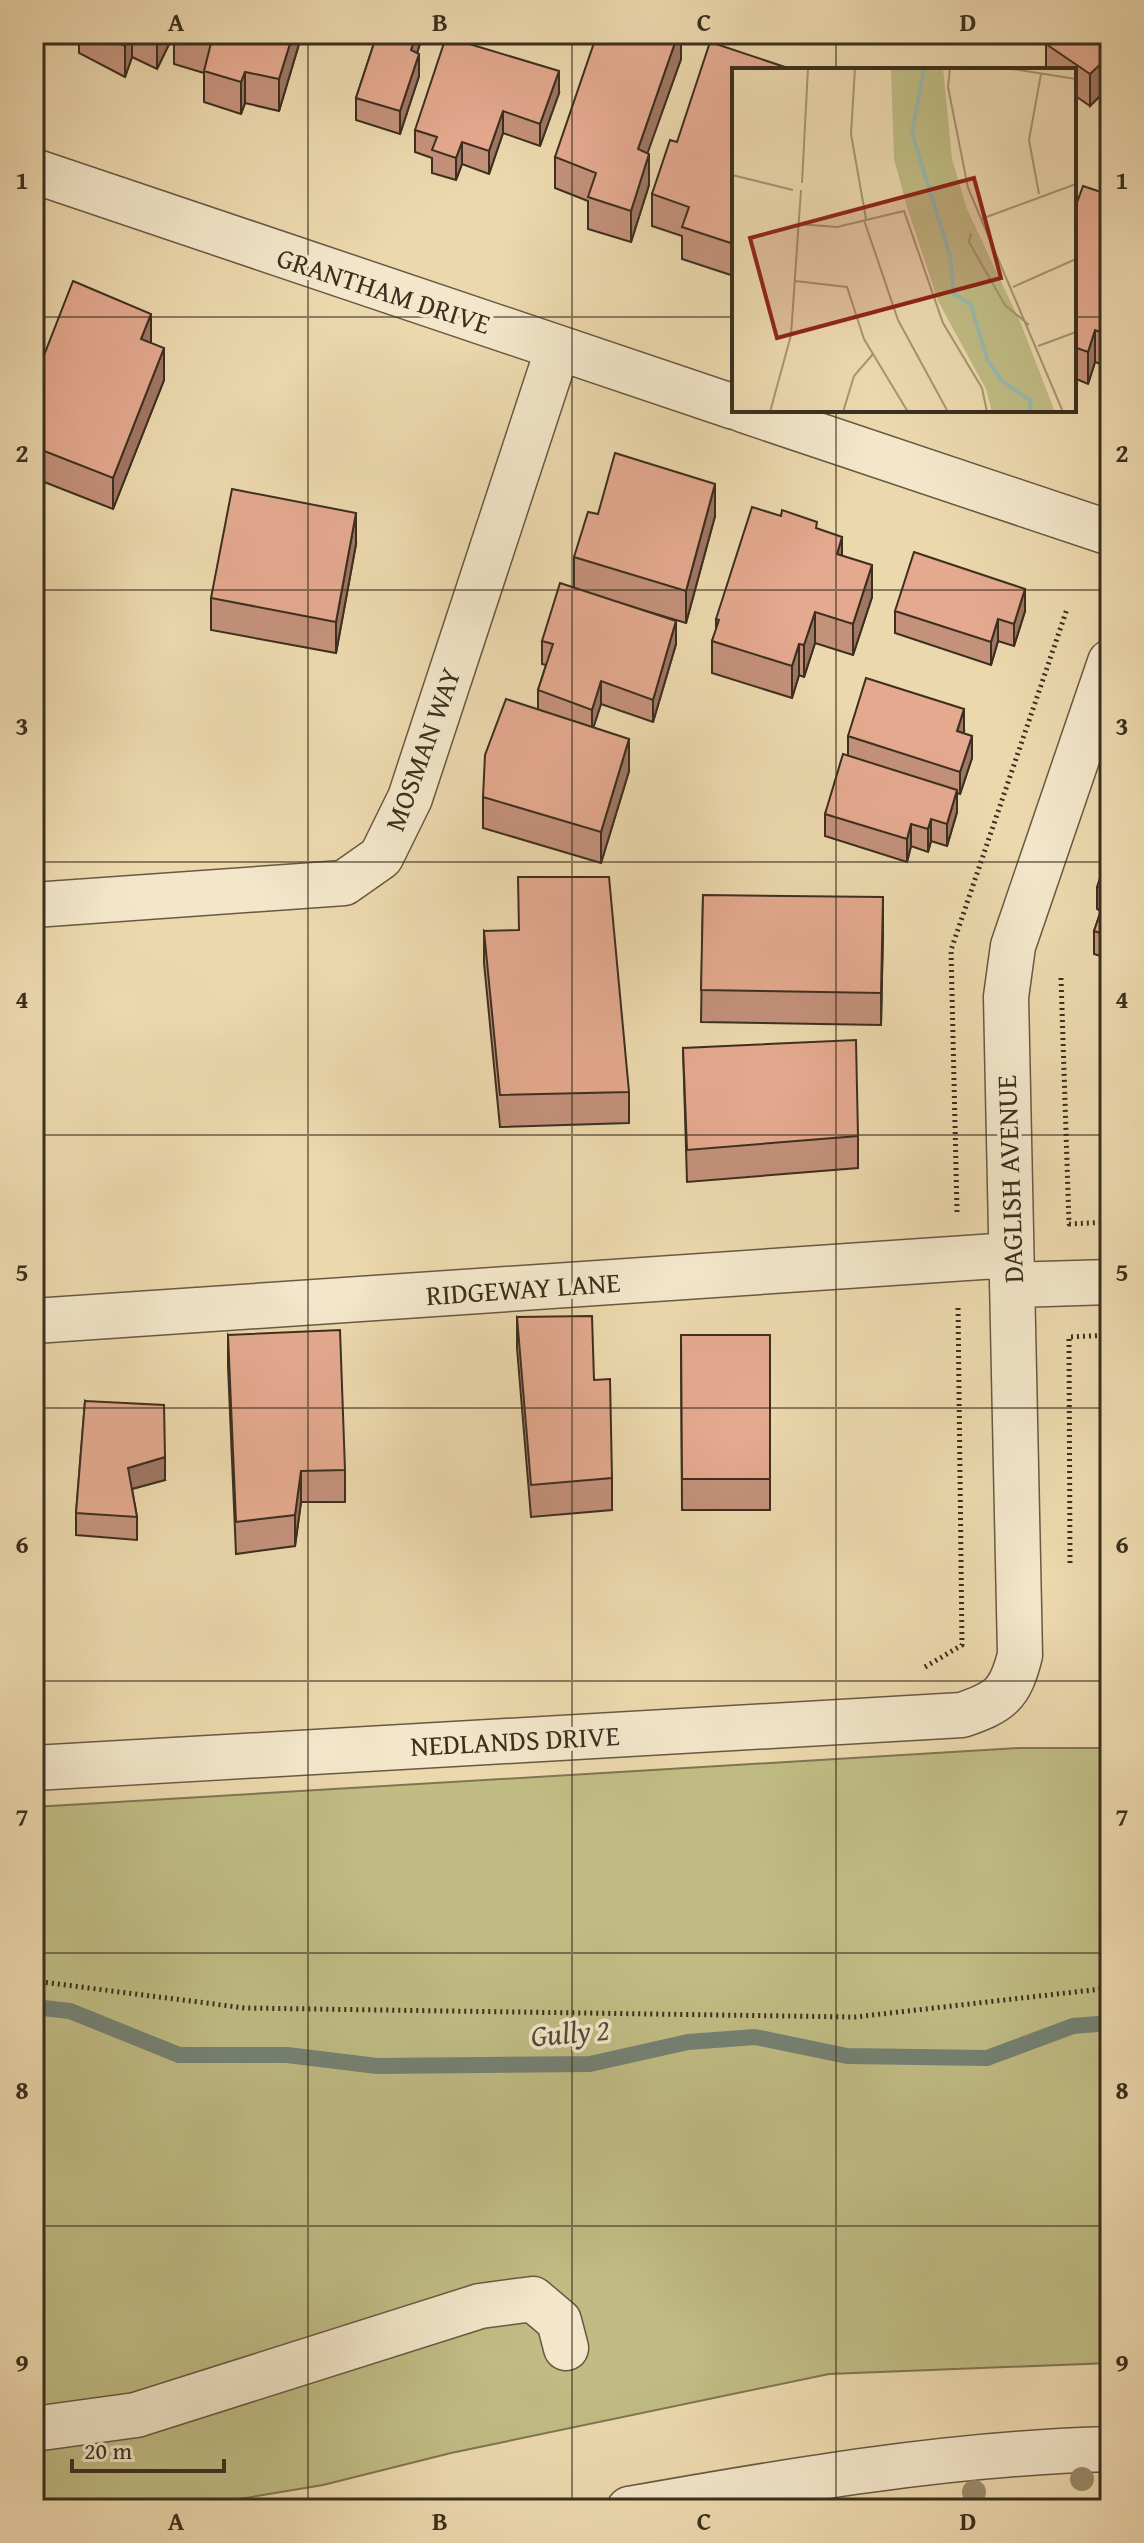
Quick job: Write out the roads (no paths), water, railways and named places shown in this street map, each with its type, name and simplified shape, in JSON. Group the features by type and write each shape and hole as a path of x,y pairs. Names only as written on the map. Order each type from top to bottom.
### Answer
{"street":[{"name":"GRANTHAM DRIVE","path":"34,171 732,406"},
{"name":"MOSMAN WAY","path":"34,905 344,883 381,857 410,798 558,348"},
{"path":"749,412 1110,533"},
{"name":"DAGLISH AVENUE","path":"995,1704 1013,1682 1020,1655 1005,1050 1013,946 1110,662"},
{"name":"RIDGEWAY LANE","path":"34,1321 1012,1270 1110,1282"},
{"name":"NEDLANDS DRIVE","path":"34,1768 962,1715 995,1704"},
{"path":"34,2429 136,2415 480,2306 533,2299 559,2321 566,2348"},
{"path":"629,2509 690,2504 1020,2454 1110,2449"}],"waterway":[{"name":"Gully 2","path":"34,2007 70,2011 179,2055 287,2055 377,2066 590,2064 688,2042 755,2037 847,2056 987,2058 1073,2026 1110,2023"}]}
